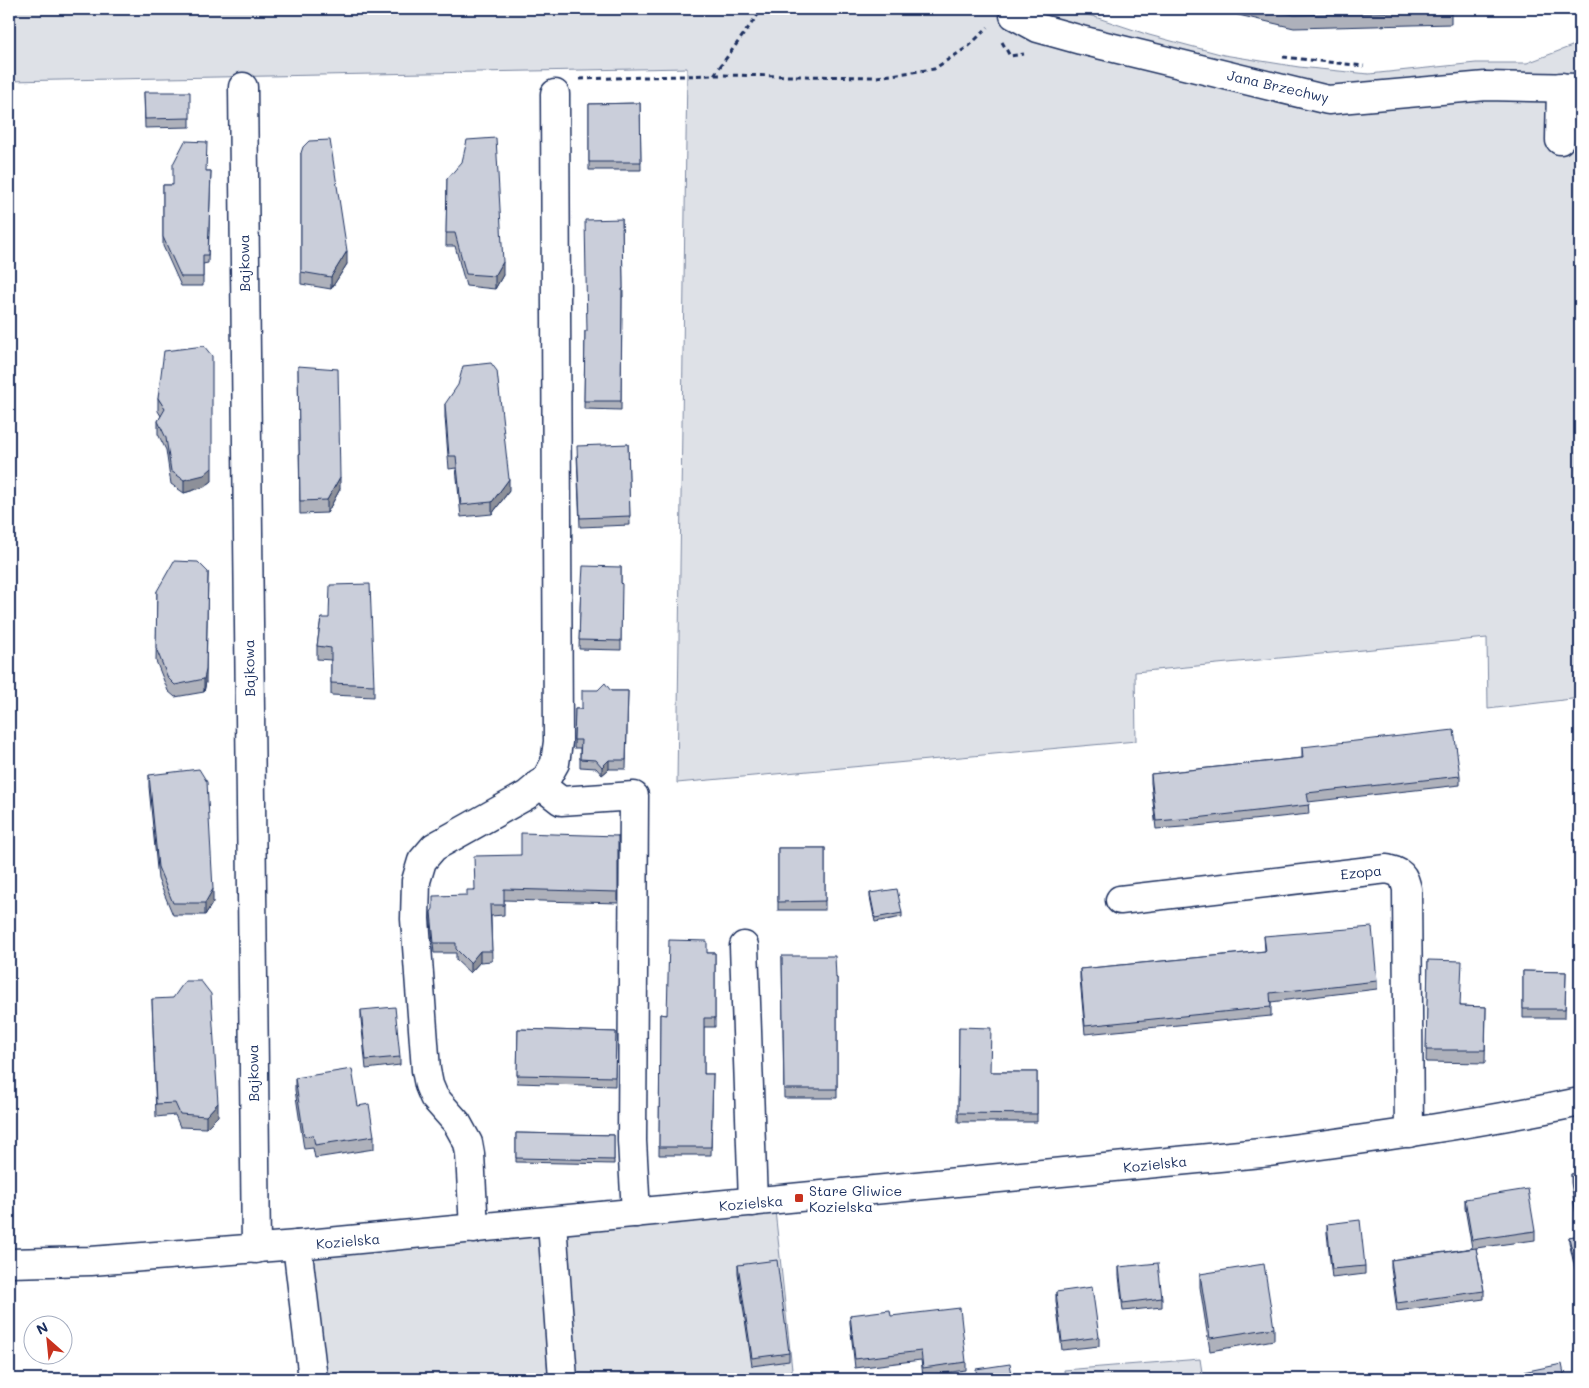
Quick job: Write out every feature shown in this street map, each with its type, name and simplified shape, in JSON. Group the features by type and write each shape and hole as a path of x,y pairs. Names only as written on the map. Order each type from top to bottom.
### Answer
{"street":[{"name":"Jana Brzechwy","path":"1015,12 1038,28 1328,100 1486,86 1571,87"},
{"name":"Bajkowa","path":"242,87 256,1249"},
{"path":"1560,140 1571,87"},
{"path":"474,1229 468,1143 457,1123 434,1097 426,1070 415,919 416,881 422,861 434,847 527,795 546,779 555,763 558,742 555,94"},
{"path":"539,784 561,801 634,796 632,1141 636,1213"},
{"name":"Ezopa","path":"1120,900 1387,869 1399,872 1404,877 1407,889 1409,1133"},
{"path":"744,946 753,1202"},
{"name":"Kozielska","path":"9,1263 91,1261 256,1249 1261,1153 1409,1133 1580,1102"},
{"path":"552,1222 563,1379"},
{"path":"297,1245 313,1379"}],"path":[{"path":"714,75 762,9"},
{"path":"555,94 556,80 714,75 877,76 934,69 969,46 991,23 1015,12"}],"shaded area":[{"path":"9,9 1071,9 1149,35 1224,55 1299,67 1369,74 1476,63 1527,63 1580,43 1580,698 1488,709 1487,638 1135,672 1136,741 677,783 687,68 9,81"},
{"path":"774,1201 793,1379 313,1379 297,1245"},
{"path":"1200,1359 1203,1379 1065,1379 1064,1370"}],"building":[{"path":"1267,9 1451,9 1451,11 1294,15"},
{"path":"144,92 190,92 190,118 145,119"},
{"path":"640,103 641,162 589,162 589,104"},
{"path":"496,138 503,262 495,276 466,274 455,233 446,233 447,179 462,162 467,140"},
{"path":"330,140 347,251 331,277 301,272 301,153 303,147 309,141"},
{"path":"185,141 207,142 206,171 211,171 208,255 203,255 203,277 181,277 163,237 163,185 173,185 173,164"},
{"path":"622,219 621,401 584,401 585,331 587,331 585,220"},
{"path":"204,346 212,356 212,468 204,475 184,480 171,471 166,438 158,421 165,409 158,398 164,351"},
{"path":"491,363 497,371 509,479 492,502 461,505 456,456 449,456 445,404 458,385 463,366"},
{"path":"298,366 338,369 340,477 327,500 300,501"},
{"path":"628,444 630,516 580,518 577,446"},
{"path":"174,561 198,562 208,572 206,670 204,679 175,685 168,678 156,648 157,591"},
{"path":"583,566 621,567 621,641 579,640"},
{"path":"370,584 374,685 331,683 331,648 317,646 321,618 329,618 330,585"},
{"path":"1579,588 1580,632 1578,632"},
{"path":"605,683 611,691 628,691 626,760 609,760 602,767 596,760 580,759 581,740 574,740 575,709 582,709 582,690 598,690"},
{"path":"1454,730 1460,776 1307,793 1309,805 1156,821 1151,774 1303,758 1302,747"},
{"path":"199,769 207,782 213,889 205,903 173,903 158,867 149,775"},
{"path":"521,833 618,836 618,892 504,889 504,905 490,905 492,951 480,951 470,963 456,949 456,943 434,943 431,912 433,909 433,896 467,895 467,890 475,890 474,856 521,855"},
{"path":"778,848 825,848 825,901 778,902"},
{"path":"897,889 902,913 875,918 870,893"},
{"path":"1372,927 1377,981 1270,993 1271,1007 1085,1026 1080,969 1266,951 1264,936"},
{"path":"669,940 707,941 707,953 715,953 715,1018 704,1018 704,1074 713,1074 711,1147 659,1147 660,1014 667,1015"},
{"path":"782,956 835,956 837,978 837,1089 784,1089"},
{"path":"1428,960 1462,961 1460,1006 1486,1007 1485,1050 1426,1050"},
{"path":"1523,971 1566,972 1565,1009 1523,1009"},
{"path":"185,981 201,981 211,994 218,1103 206,1116 180,1114 175,1103 156,1104 152,999 173,998"},
{"path":"395,1007 400,1057 366,1060 361,1010"},
{"path":"959,1027 991,1028 990,1072 1037,1072 1037,1114 958,1113"},
{"path":"518,1029 616,1032 615,1077 517,1075"},
{"path":"352,1069 358,1106 369,1104 374,1136 315,1145 313,1135 304,1136 295,1078"},
{"path":"516,1133 614,1135 614,1160 516,1158"},
{"path":"1580,1173 1580,1220 1578,1220 1571,1174"},
{"path":"1528,1189 1535,1231 1472,1240 1465,1199"},
{"path":"1360,1220 1365,1266 1332,1269 1327,1224"},
{"path":"1580,1235 1580,1264 1575,1265 1569,1237"},
{"path":"1476,1248 1484,1291 1397,1303 1391,1260"},
{"path":"777,1260 789,1353 752,1358 738,1265"},
{"path":"1158,1263 1162,1298 1123,1303 1119,1267"},
{"path":"1264,1264 1274,1328 1210,1338 1200,1274"},
{"path":"1092,1287 1099,1337 1062,1342 1056,1292"},
{"path":"960,1308 966,1362 923,1368 921,1351 855,1359 850,1315 890,1310 891,1316"},
{"path":"1010,1364 1013,1379 977,1379 976,1369"},
{"path":"1562,1364 1565,1379 1489,1379"}],"place":[{"name":"Stare Gliwice Kozielska","path":"799,1198"}]}
